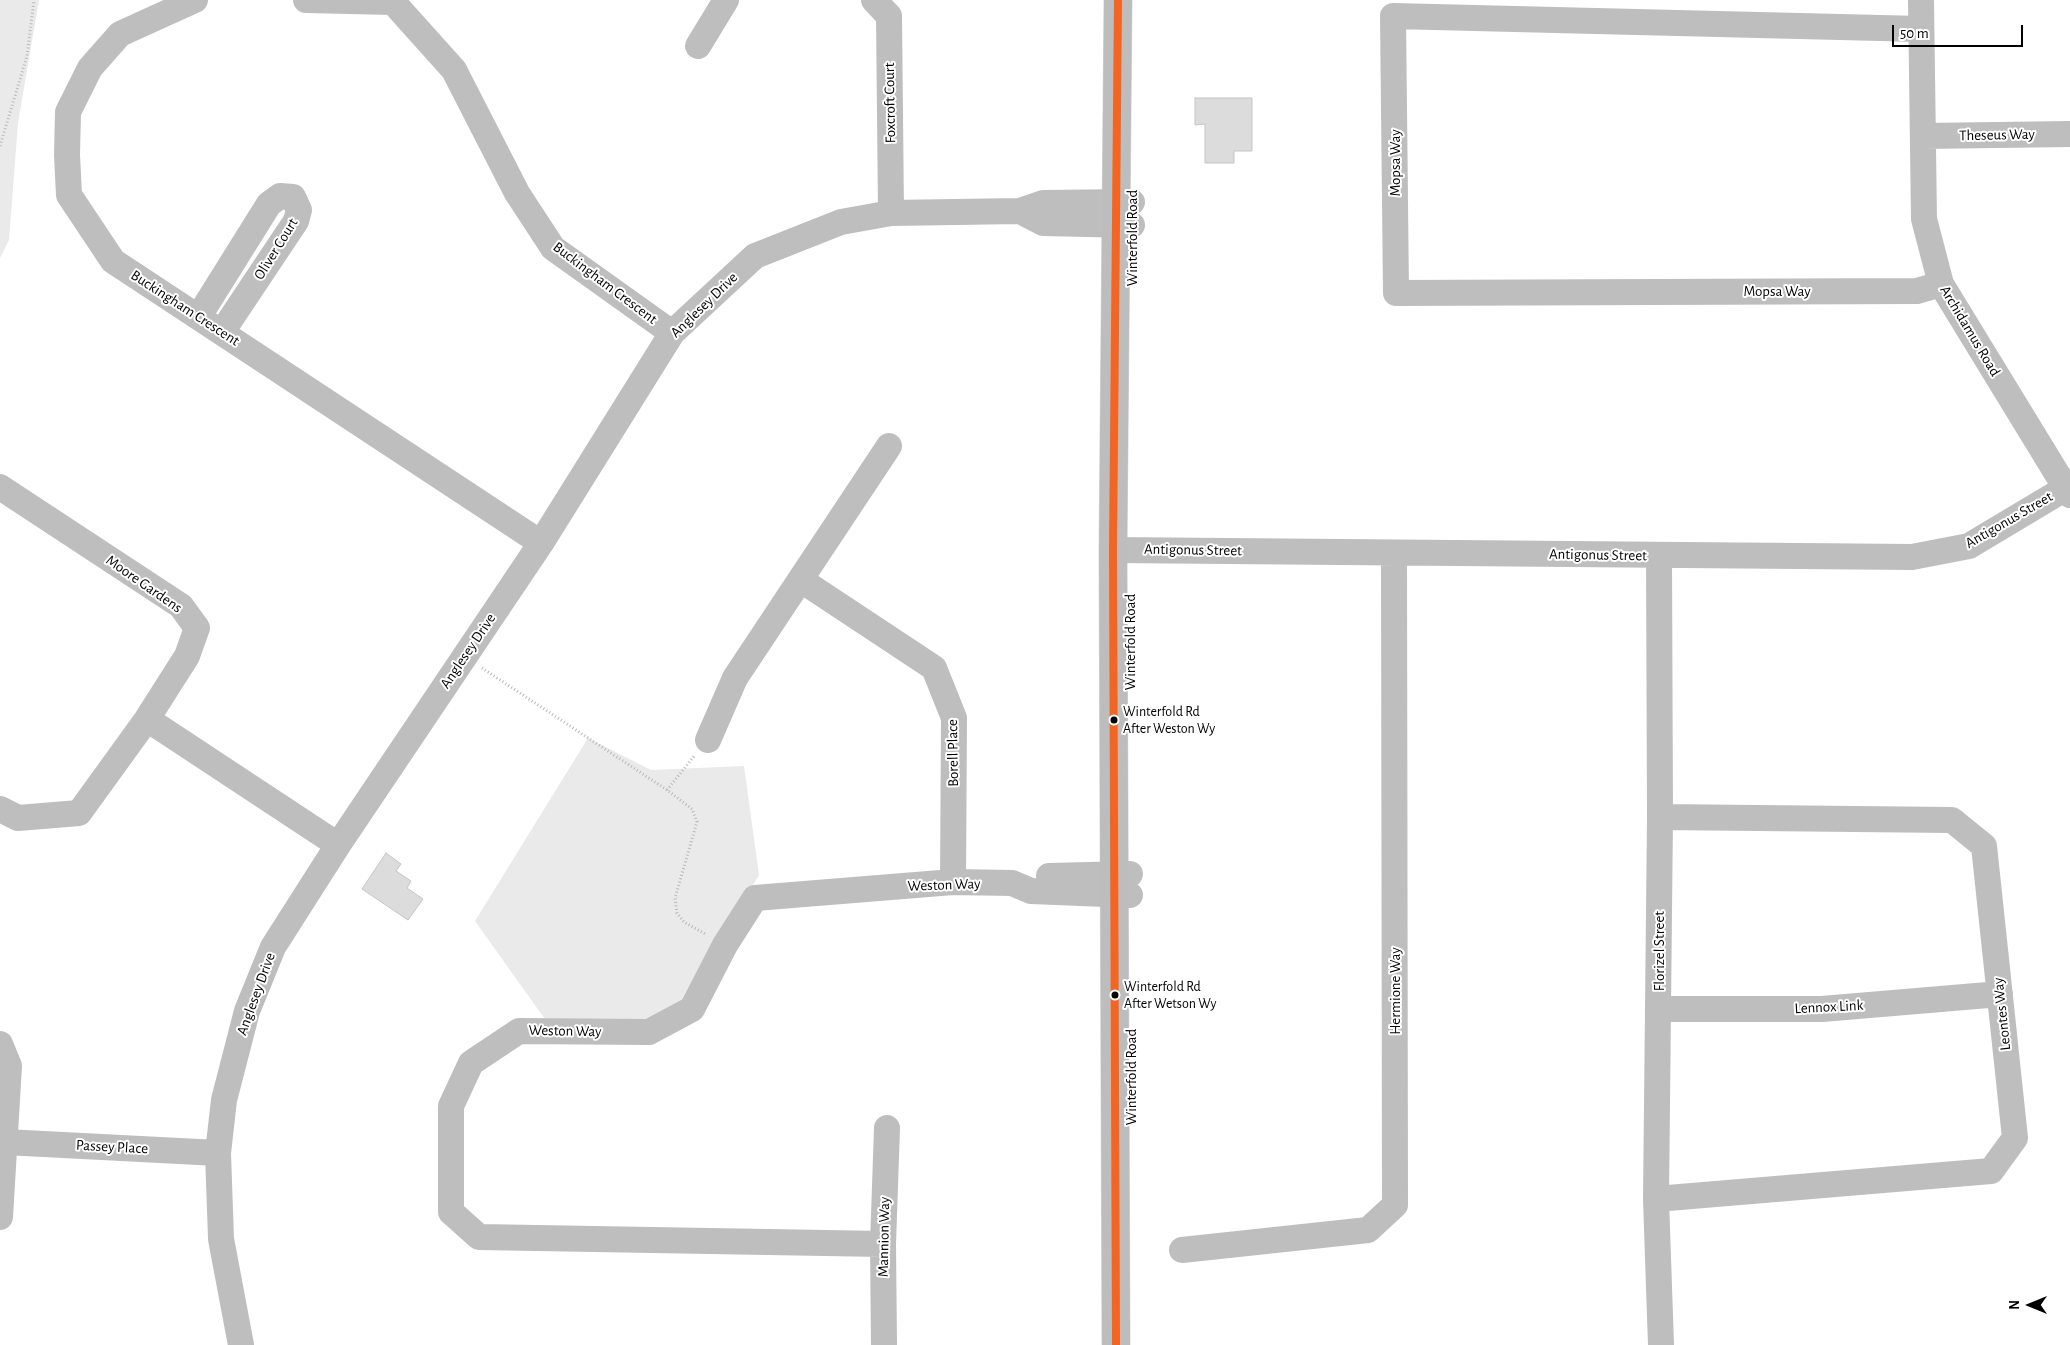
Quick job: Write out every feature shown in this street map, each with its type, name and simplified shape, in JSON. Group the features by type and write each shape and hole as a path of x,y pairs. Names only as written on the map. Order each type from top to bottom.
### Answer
{"main road":[{"name":"Winterfold Road","path":"1118,0 1124,214"},
{"name":"Winterfold Road","path":"1131,1345 1123,885 1121,549 1124,214 1132,0"},
{"name":"Winterfold Road","path":"1116,1345 1123,885"}],"street":[{"name":"Buckingham Crescent","path":"195,0 120,34 90,68 68,112 66,155 70,195 113,261 541,543"},
{"name":"Buckingham Crescent","path":"306,0 394,1 454,70 517,193 554,248 672,333"},
{"path":"698,46 726,0"},
{"name":"Foxcroft Court","path":"874,0 889,16 891,213"},
{"name":"Archidamus Road","path":"1921,0 1924,219 1941,284 2068,491"},
{"name":"Mopsa Way","path":"1921,29 1393,16 1396,292 1917,291 1941,284"},
{"name":"Theseus Way","path":"1923,136 2070,134"},
{"name":"Oliver Court","path":"198,316 269,204 280,196 293,197 299,210 296,221 222,332"},
{"name":"Anglesey Drive","path":"242,1345 221,1239 218,1153 224,1100 247,1011 274,947 338,845 541,543 672,333 755,256 841,222 891,213 1020,211 1043,223 1124,214"},
{"path":"708,740 735,678 889,446"},
{"name":"Moore Gardens","path":"0,487 181,606 196,628 188,656 147,719 79,813 18,818 0,809"},
{"name":"Antigonus Street","path":"1121,549 1658,556 1912,557 1969,546 2068,491"},
{"name":"Hermione Way","path":"1182,1250 1368,1230 1395,1205 1394,553"},
{"name":"Florizel Street","path":"1658,556 1660,817 1656,1199 1661,1345"},
{"name":"Borell Place","path":"801,580 934,668 954,718 953,882"},
{"path":"147,719 338,845"},
{"name":"Leontes Way","path":"1656,1199 1991,1171 2015,1138 1984,846 1952,820 1660,817"},
{"name":"Weston Way","path":"883,1244 479,1237 451,1212 451,1106 471,1063 519,1031 649,1032 692,1009 725,945 755,898 953,882 1012,883 1031,891 1123,885"},
{"name":"Lennox Link","path":"1658,1009 1822,1009 2000,994"},
{"path":"0,1044 9,1066 0,1217"},
{"name":"Mannion Way","path":"884,1345 883,1244 887,1128"},
{"name":"Passey Place","path":"5,1142 218,1153"}],"path":[{"path":"0,146 27,56 34,0"},
{"path":"463,659 477,668 484,668 542,709 667,790 692,809 697,822 675,898 677,913 684,922 725,945"},
{"path":"667,790 708,740"}],"shaded area":[{"path":"0,0 39,0 18,123 9,240 0,258"},
{"path":"588,738 651,770 744,766 759,875 685,1000 649,1022 547,1022 475,921"}],"building":[{"path":"1195,98 1252,98 1252,151 1234,151 1234,163 1205,163 1205,124 1195,125"},
{"path":"386,853 401,864 396,871 411,881 407,888 423,899 408,920 362,889"}],"transit line":[{"path":"1116,1345 1113,550 1118,0"}],"place":[{"name":"Winterfold Rd After Weston Wy","path":"1114,720"},
{"name":"Winterfold Rd After Wetson Wy","path":"1115,995"}]}
